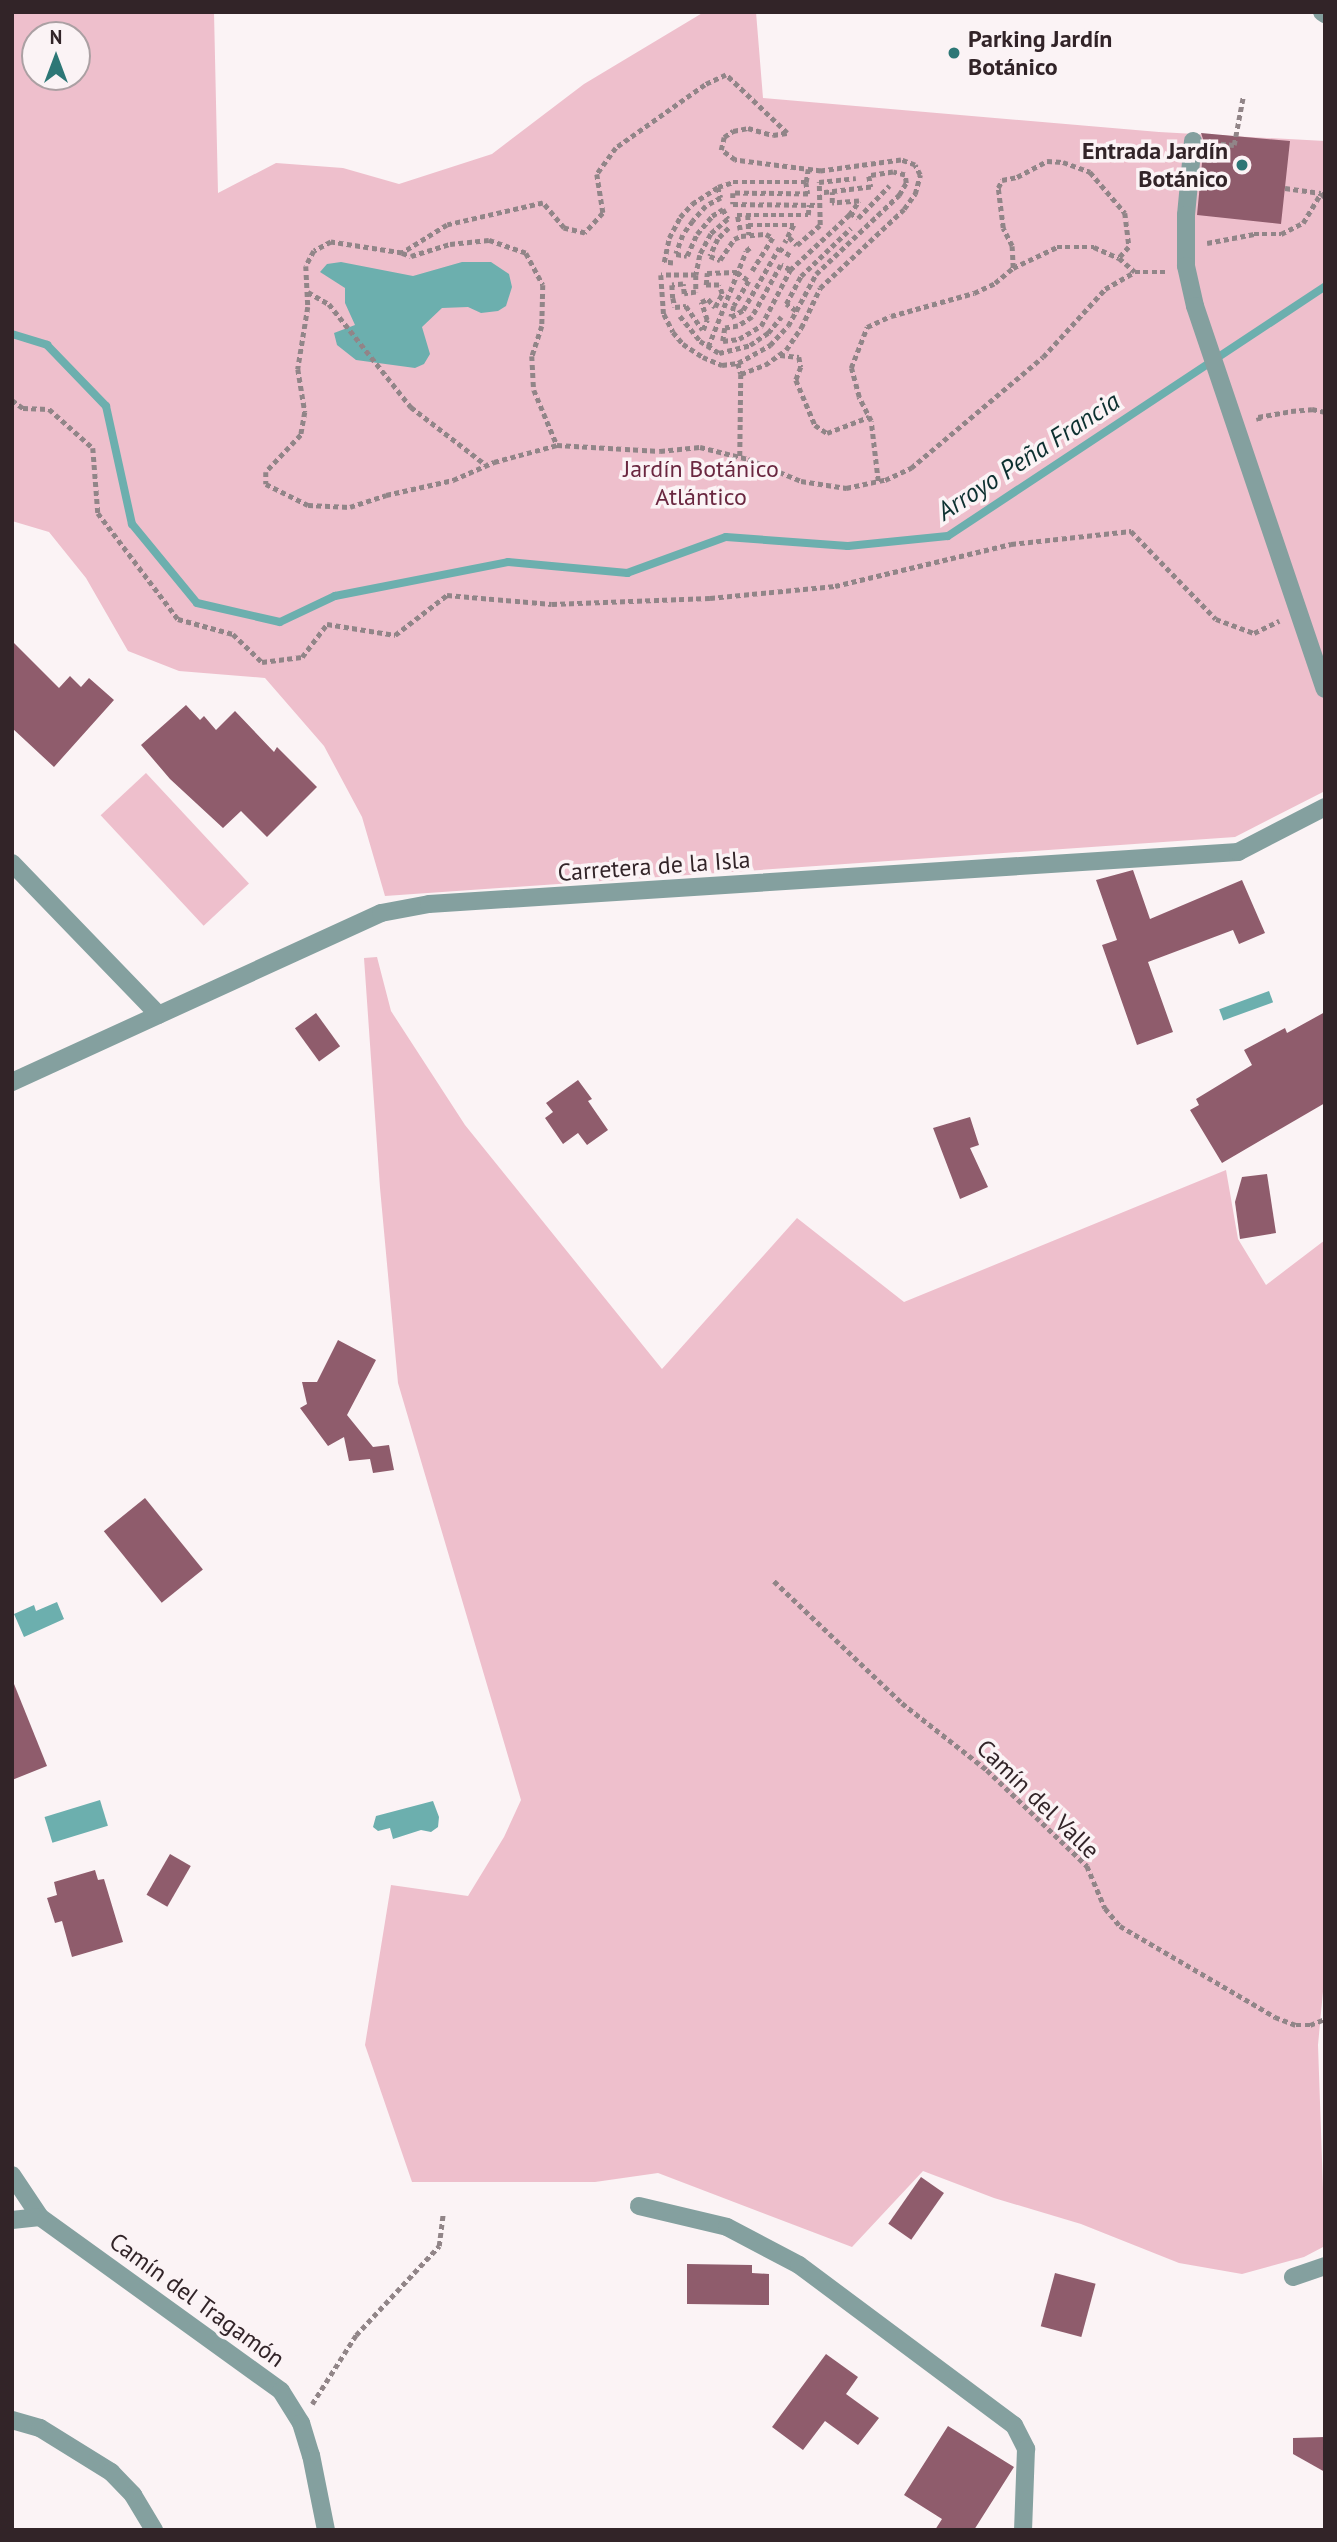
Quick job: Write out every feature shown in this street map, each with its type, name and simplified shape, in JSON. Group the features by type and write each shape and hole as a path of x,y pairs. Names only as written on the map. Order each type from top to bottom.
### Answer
{"street":[{"path":"1193,141 1186,249 1188,274 1206,346 1325,690"},
{"name":"Carretera de la Isla","path":"12,1082 381,913 393,910 429,904 1238,852 1325,807"},
{"path":"12,863 159,1014"},
{"name":"Camín del Tragamón","path":"12,2175 40,2217 281,2391 301,2423 311,2455 326,2530"},
{"path":"639,2206 727,2228 799,2265 1014,2425 1026,2449 1023,2530"},
{"path":"12,2220 40,2217"},
{"path":"1293,2277 1325,2266"},
{"path":"12,2420 40,2428 111,2472 133,2495 154,2530"}],"path":[{"path":"402,253 447,225 543,203 564,228 585,233 603,213 597,174 616,148 705,85 726,75 787,133 773,135 748,128 733,131 724,137 722,149 735,160 808,169 901,160 915,165 920,175 915,194 904,209 820,288 801,328 779,355 765,365 741,374"},
{"path":"1193,141 1234,145 1243,97"},
{"path":"1013,268 1012,246 1003,228 998,188 1002,180 1017,177 1047,161 1063,162 1090,172 1125,214 1129,247 1119,258"},
{"path":"808,169 808,194 733,193 733,204 820,205"},
{"path":"696,275 661,275 664,314 683,344 703,358 727,364 738,363 770,345 789,326 817,274 899,195 906,183 905,174 893,172 869,176 871,187 820,193"},
{"path":"789,237 797,245 820,225 819,182 856,178"},
{"path":"673,263 663,262 669,238 680,217 718,187 733,182 806,182"},
{"path":"850,213 859,218 889,186"},
{"path":"718,187 721,198 706,206 693,221 683,235 676,254 687,256 697,234 712,216 723,209 728,219 711,234 700,255 696,292 684,294 683,284 672,285 675,307 686,306 703,330 708,320 701,302 708,299 715,307 722,294 719,285 706,285 708,272 737,272 749,281 734,306 731,317 743,310 779,248 791,256"},
{"path":"1186,249 1254,234 1281,234 1303,223 1323,195 1285,188"},
{"path":"790,270 781,265 752,317 725,328 723,341 739,339 761,326 790,270 850,213 859,201 832,203 832,192"},
{"path":"740,230 737,215 808,215 809,205"},
{"path":"748,215 749,235"},
{"path":"748,225 794,225 785,243"},
{"path":"729,228 718,239 710,256 720,260 734,239 766,234 773,238 752,271"},
{"path":"796,311 786,304 800,276 851,228"},
{"path":"557,445 534,390 532,356 542,326 543,285 526,253 489,240 450,244 411,256 331,242 314,251 306,266 308,307 298,369 304,412 301,435 266,472 266,484 308,505 350,507 386,495 453,480 486,465 557,445 660,451 700,447 740,456 801,481 846,488 878,481 911,468 968,423 1043,357 1105,289 1135,272 1188,274"},
{"path":"708,347 746,251 752,246"},
{"path":"878,481 876,444 851,368 867,327 891,316 974,293 996,283 1013,268 1057,247 1094,247 1119,258 1135,272"},
{"path":"746,251 761,257"},
{"path":"307,291 329,304 384,377 411,407 486,465"},
{"path":"738,313 744,322"},
{"path":"680,316 689,330 719,354 728,353 768,333 781,317"},
{"path":"727,364 728,353"},
{"path":"779,355 799,358 801,367 796,380 814,425 827,433 869,416"},
{"path":"738,363 741,374 740,456"},
{"path":"12,400 23,408 49,409 93,448 98,513 178,619 233,634 261,662 302,657 327,624 395,635 447,595 552,604 724,596 835,586 1011,544 1131,531 1216,619 1254,633 1300,612"},
{"path":"1262,430 1258,417 1312,409 1325,412"},
{"name":"Camín del Valle","path":"774,1581 902,1703 987,1770 1087,1866 1105,1908 1120,1927 1275,2017 1296,2025 1310,2025 1325,2019"},
{"path":"301,2423 356,2335 439,2246 443,2215"}],"green space":[{"name":"Jardín Botánico Atlántico","path":"12,12 214,12 218,193 276,163 343,168 399,184 492,154 584,84 704,12 756,12 763,98 1159,132 1325,141 1325,791 1235,837 385,896 362,817 324,746 265,678 179,671 128,651 86,578 49,532 12,521"},
{"path":"146,773 249,883 204,926 101,815"},
{"path":"377,957 391,1011 465,1125 662,1369 797,1218 904,1302 1226,1170 1238,1239 1266,1285 1325,1240 1325,1970 1318,2045 1325,2246 1304,2257 1242,2274 1179,2263 1081,2224 994,2198 923,2171 852,2247 658,2173 595,2182 412,2182 365,2045 391,1885 468,1896 504,1837 521,1800 398,1383 380,1188 364,958"}],"water":[{"path":"341,262 413,276 462,262 491,262 509,274 512,287 506,306 498,311 481,313 468,307 442,308 422,327 430,354 424,364 415,368 356,360 337,345 334,333 355,325 345,303 345,288 320,272 327,264"},
{"path":"1269,991 1273,1002 1223,1020 1219,1009"},
{"path":"57,1602 64,1619 24,1637 14,1614 34,1605 36,1611"},
{"path":"100,1800 108,1826 52,1843 45,1817"},
{"path":"433,1801 439,1817 438,1827 431,1832 421,1830 393,1839 390,1828 378,1831 373,1827 376,1816"}],"building":[{"name":"Entrada Jardín Botánico","path":"1201,133 1290,141 1281,224 1197,215 1204,142"},
{"path":"12,641 59,688 70,676 81,687 89,678 114,700 54,767 12,728"},
{"path":"186,705 200,720 204,716 216,730 235,711 274,752 277,747 317,787 267,837 241,811 223,828 170,779 141,745"},
{"path":"1133,870 1150,919 1242,880 1265,933 1239,944 1233,930 1148,962 1173,1032 1137,1045 1102,945 1117,940 1096,880"},
{"path":"1325,1012 1325,1103 1222,1163 1190,1110 1199,1105 1196,1099 1252,1065 1244,1050 1285,1028 1287,1033"},
{"path":"316,1013 340,1046 319,1061 295,1028"},
{"path":"578,1080 592,1099 588,1101 608,1130 587,1145 578,1133 563,1144 545,1118 553,1112 546,1103"},
{"path":"970,1117 979,1145 970,1148 988,1187 960,1199 933,1128"},
{"path":"1267,1174 1276,1233 1240,1239 1235,1202 1242,1177"},
{"path":"338,1340 376,1360 347,1415 373,1447 389,1445 394,1470 373,1473 370,1459 349,1461 344,1437 328,1446 300,1408 307,1404 302,1382 317,1382"},
{"path":"145,1498 203,1569 162,1603 104,1531"},
{"path":"12,1679 47,1766 12,1780"},
{"path":"170,1854 191,1866 167,1907 146,1895"},
{"path":"95,1870 98,1880 104,1879 123,1942 72,1957 62,1921 55,1923 47,1898 57,1895 54,1882"},
{"path":"921,2177 944,2193 911,2240 888,2224"},
{"path":"687,2264 752,2265 752,2273 769,2274 769,2305 687,2304"},
{"path":"1055,2273 1096,2284 1081,2337 1041,2326"},
{"path":"826,2354 858,2377 846,2394 879,2418 858,2445 825,2421 803,2450 772,2427"},
{"path":"948,2426 1014,2467 974,2530 935,2530 942,2519 904,2495"},
{"path":"1325,2437 1325,2472 1293,2454 1293,2438"}],"waterway":[{"name":"Arroyo Peña Francia","path":"12,334 47,345 106,406 132,524 197,603 280,622 335,596 508,562 627,573 726,537 848,546 948,536 1325,286"}],"place":[{"name":"Parking Jardín Botánico","path":"954,53"},
{"name":"Entrada Jardín Botánico","path":"1242,165"}]}
